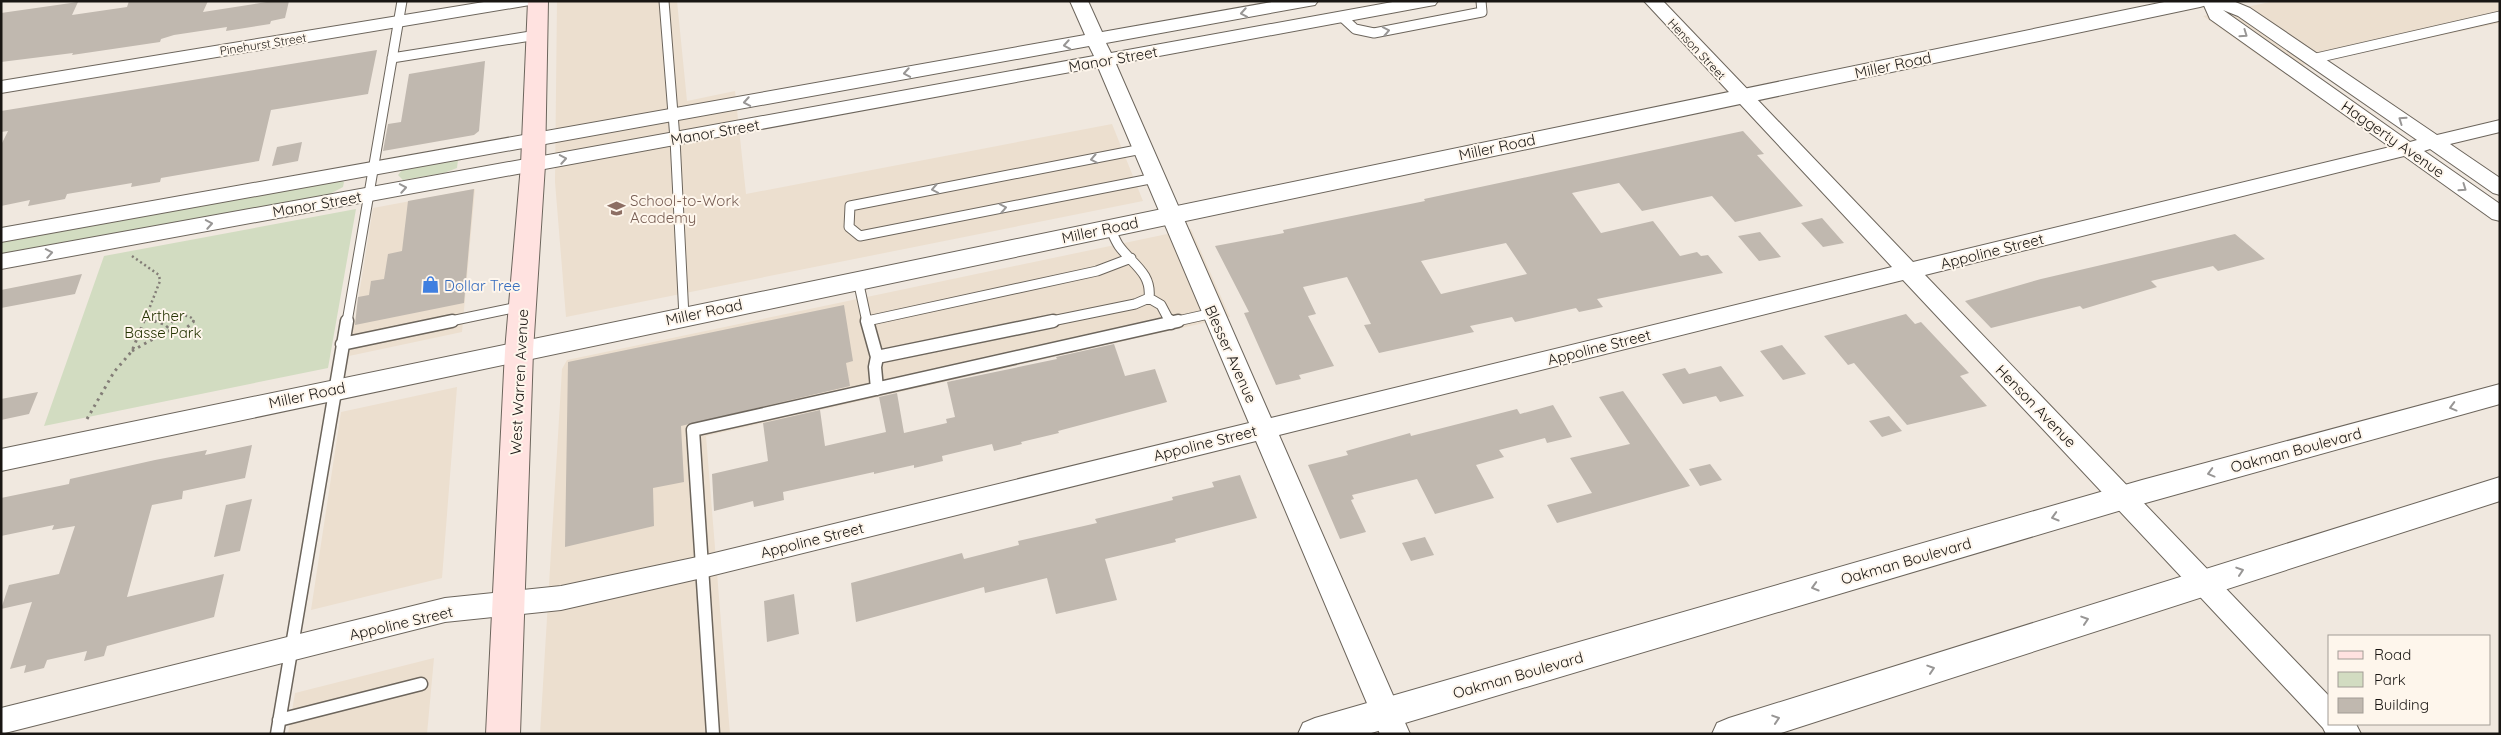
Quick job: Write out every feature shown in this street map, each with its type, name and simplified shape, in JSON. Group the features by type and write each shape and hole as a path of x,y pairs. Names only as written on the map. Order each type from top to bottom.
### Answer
{"main road":[{"name":"West Warren Avenue","path":"502,734 519,351 533,165 538,1"}],"street":[{"name":"Pinehurst Street","path":"1,87 524,1"},
{"name":"Blesser Avenue","path":"1079,1 1391,723"},
{"name":"Manor Street","path":"1,262 675,139 1100,50 1309,1"},
{"name":"Manor Street","path":"1,235 673,115 1100,50 1342,17 1429,1"},
{"name":"Henson Street","path":"1653,1 1743,96"},
{"name":"Miller Road","path":"1,460 2200,1"},
{"name":"Haggerty Avenue","path":"2211,1 2216,14 2500,214"},
{"name":"Haggerty Avenue","path":"2216,1 2244,12 2500,188"},
{"path":"2286,64 2312,59"},
{"name":"Henson Avenue","path":"1743,96 2328,715"},
{"name":"Appoline Street","path":"1,721 445,610 508,605 561,598 702,567 2500,126"},
{"name":"Oakman Boulevard","path":"1315,734 1391,723 2123,497 2500,394"},
{"path":"1730,734 2500,489"},
{"path":"2337,725 2346,734"}],"lane":[{"path":"402,1 334,390 278,727 421,684"},
{"path":"664,1 675,139 684,317"},
{"path":"1342,17 1356,29 1374,33 1482,12 1481,1"},
{"path":"2312,59 2500,16"},
{"path":"392,58 537,35"},
{"path":"1142,149 850,206 849,227 860,236 1155,178"},
{"path":"1110,228 1118,245 1145,272 1151,289 1149,298"},
{"path":"867,321 1097,271 1131,258"},
{"path":"858,280 873,348 877,357 875,367 877,389"},
{"path":"1149,298 1161,305 1171,323"},
{"path":"877,357 1135,304 1149,298"},
{"path":"342,344 523,306"},
{"path":"714,734 693,430 1213,313"}],"path":[{"path":"84,426 109,380 132,351 160,281 159,275 129,254 133,238"},
{"path":"132,351 167,331 180,332 190,327 194,320 190,316 185,315 174,319 167,325 167,331"},
{"path":"145,318 167,325"}],"shaded area":[{"path":"557,1 677,1 687,101 735,91 746,194 1112,124 1143,201 566,317 555,182"},
{"path":"2275,1 2500,1 2500,23 2279,70 2203,16"},
{"path":"475,189 462,332 349,356 373,208"},
{"path":"1191,229 1230,317 706,436 730,734 540,734 562,369 567,360"},
{"path":"457,387 442,578 311,610 341,412"},
{"path":"434,658 427,734 288,734 295,693"}],"green space":[{"path":"452,159 458,160 457,168 444,173 403,180 398,175 403,169"},
{"path":"339,179 344,182 343,187 328,195 1,254 1,239"},
{"name":"Arther Basse Park","path":"356,209 328,368 44,426 104,256"}],"building":[{"path":"129,1 208,1 203,12 273,1 289,1 285,18 271,21 270,24 226,31 227,27 174,35 161,39 160,42 72,55 73,53 1,62 1,13 78,2 72,15 127,7"},
{"path":"377,50 368,94 271,110 259,161 161,178 160,182 131,187 132,183 67,194 65,199 28,206 30,200 1,206 1,145 8,131 1,132 1,111"},
{"path":"485,61 479,131 474,135 383,151 388,124 401,122 409,74"},
{"path":"1743,131 1764,154 1757,155 1803,206 1735,222 1712,196 1642,211 1619,183 1572,193 1601,233 1653,221 1680,256 1697,252 1701,256 1708,255 1723,273 1597,299 1603,307 1579,312 1576,308 1515,322 1512,317 1470,326 1474,332 1379,353 1364,325 1371,324 1347,277 1303,287 1316,314 1308,316 1334,366 1299,375 1301,379 1276,385 1244,313 1249,312 1215,246 1284,233 1283,230 1425,201 1424,199","holes":["1506,243 1527,274 1441,294 1421,261"]},
{"path":"302,142 298,161 272,166 277,147"},
{"path":"474,189 464,303 355,325 358,297 369,295 371,281 384,279 388,254 402,251 408,201"},
{"path":"1822,218 1844,243 1823,247 1801,223"},
{"path":"1760,232 1781,257 1759,261 1738,236"},
{"path":"2235,234 2265,259 2218,271 2213,266 2151,281 2157,287 2083,309 2080,306 1991,328 1965,301 2041,279"},
{"path":"82,274 75,294 1,308 1,290"},
{"path":"844,305 853,361 846,363 850,386 681,426 684,482 653,488 654,526 565,547 568,362"},
{"path":"1906,314 1915,324 1921,322 1969,373 1960,376 1987,406 1907,425 1854,363 1848,365 1824,336"},
{"path":"1114,344 1125,376 1155,369 1167,402 1058,431 1059,433 994,451 992,444 942,456 943,461 914,468 914,465 874,474 874,472 783,492 784,500 754,507 753,501 714,511 712,474 768,461 763,423 820,410 825,446 886,432 879,397 897,393 904,433 947,423 946,419 955,417 947,382 1057,359 1056,357"},
{"path":"1782,345 1806,374 1783,380 1760,351"},
{"path":"1721,366 1744,396 1720,402 1716,396 1683,404 1662,374 1685,368 1689,374"},
{"path":"1623,391 1690,486 1557,523 1547,505 1592,493 1570,458 1630,444 1599,397"},
{"path":"38,392 29,414 1,420 1,399"},
{"path":"1553,405 1572,437 1547,443 1545,438 1499,450 1504,457 1476,465 1494,498 1435,514 1417,479 1352,495 1354,499 1351,500 1366,532 1340,539 1308,465 1348,455 1346,451 1410,433 1411,436 1517,409 1520,414"},
{"path":"1889,416 1902,431 1882,437 1869,421"},
{"path":"252,445 245,478 183,491 182,499 152,505 127,597 224,574 214,617 107,646 104,656 84,661 87,651 47,660 44,668 24,673 26,665 10,669 32,602 1,609 9,585 59,574 75,526 52,530 54,525 1,536 1,498 69,484 70,479 155,460 207,450 205,455"},
{"path":"1710,464 1722,480 1700,486 1689,469"},
{"path":"1240,475 1257,518 1175,539 1176,542 1105,559 1117,600 1056,614 1047,578 985,593 984,587 856,622 851,583 962,553 964,559 1019,545 1018,541 1097,523 1095,519 1173,500 1172,497 1214,487 1212,482"},
{"path":"252,499 240,551 214,557 226,505"},
{"path":"1425,537 1434,555 1411,561 1402,543"},
{"path":"794,594 799,634 767,642 764,601"}],"place":[{"name":"School-to-Work Academy","path":"616,209"},
{"name":"Dollar Tree","path":"430,285"}]}
